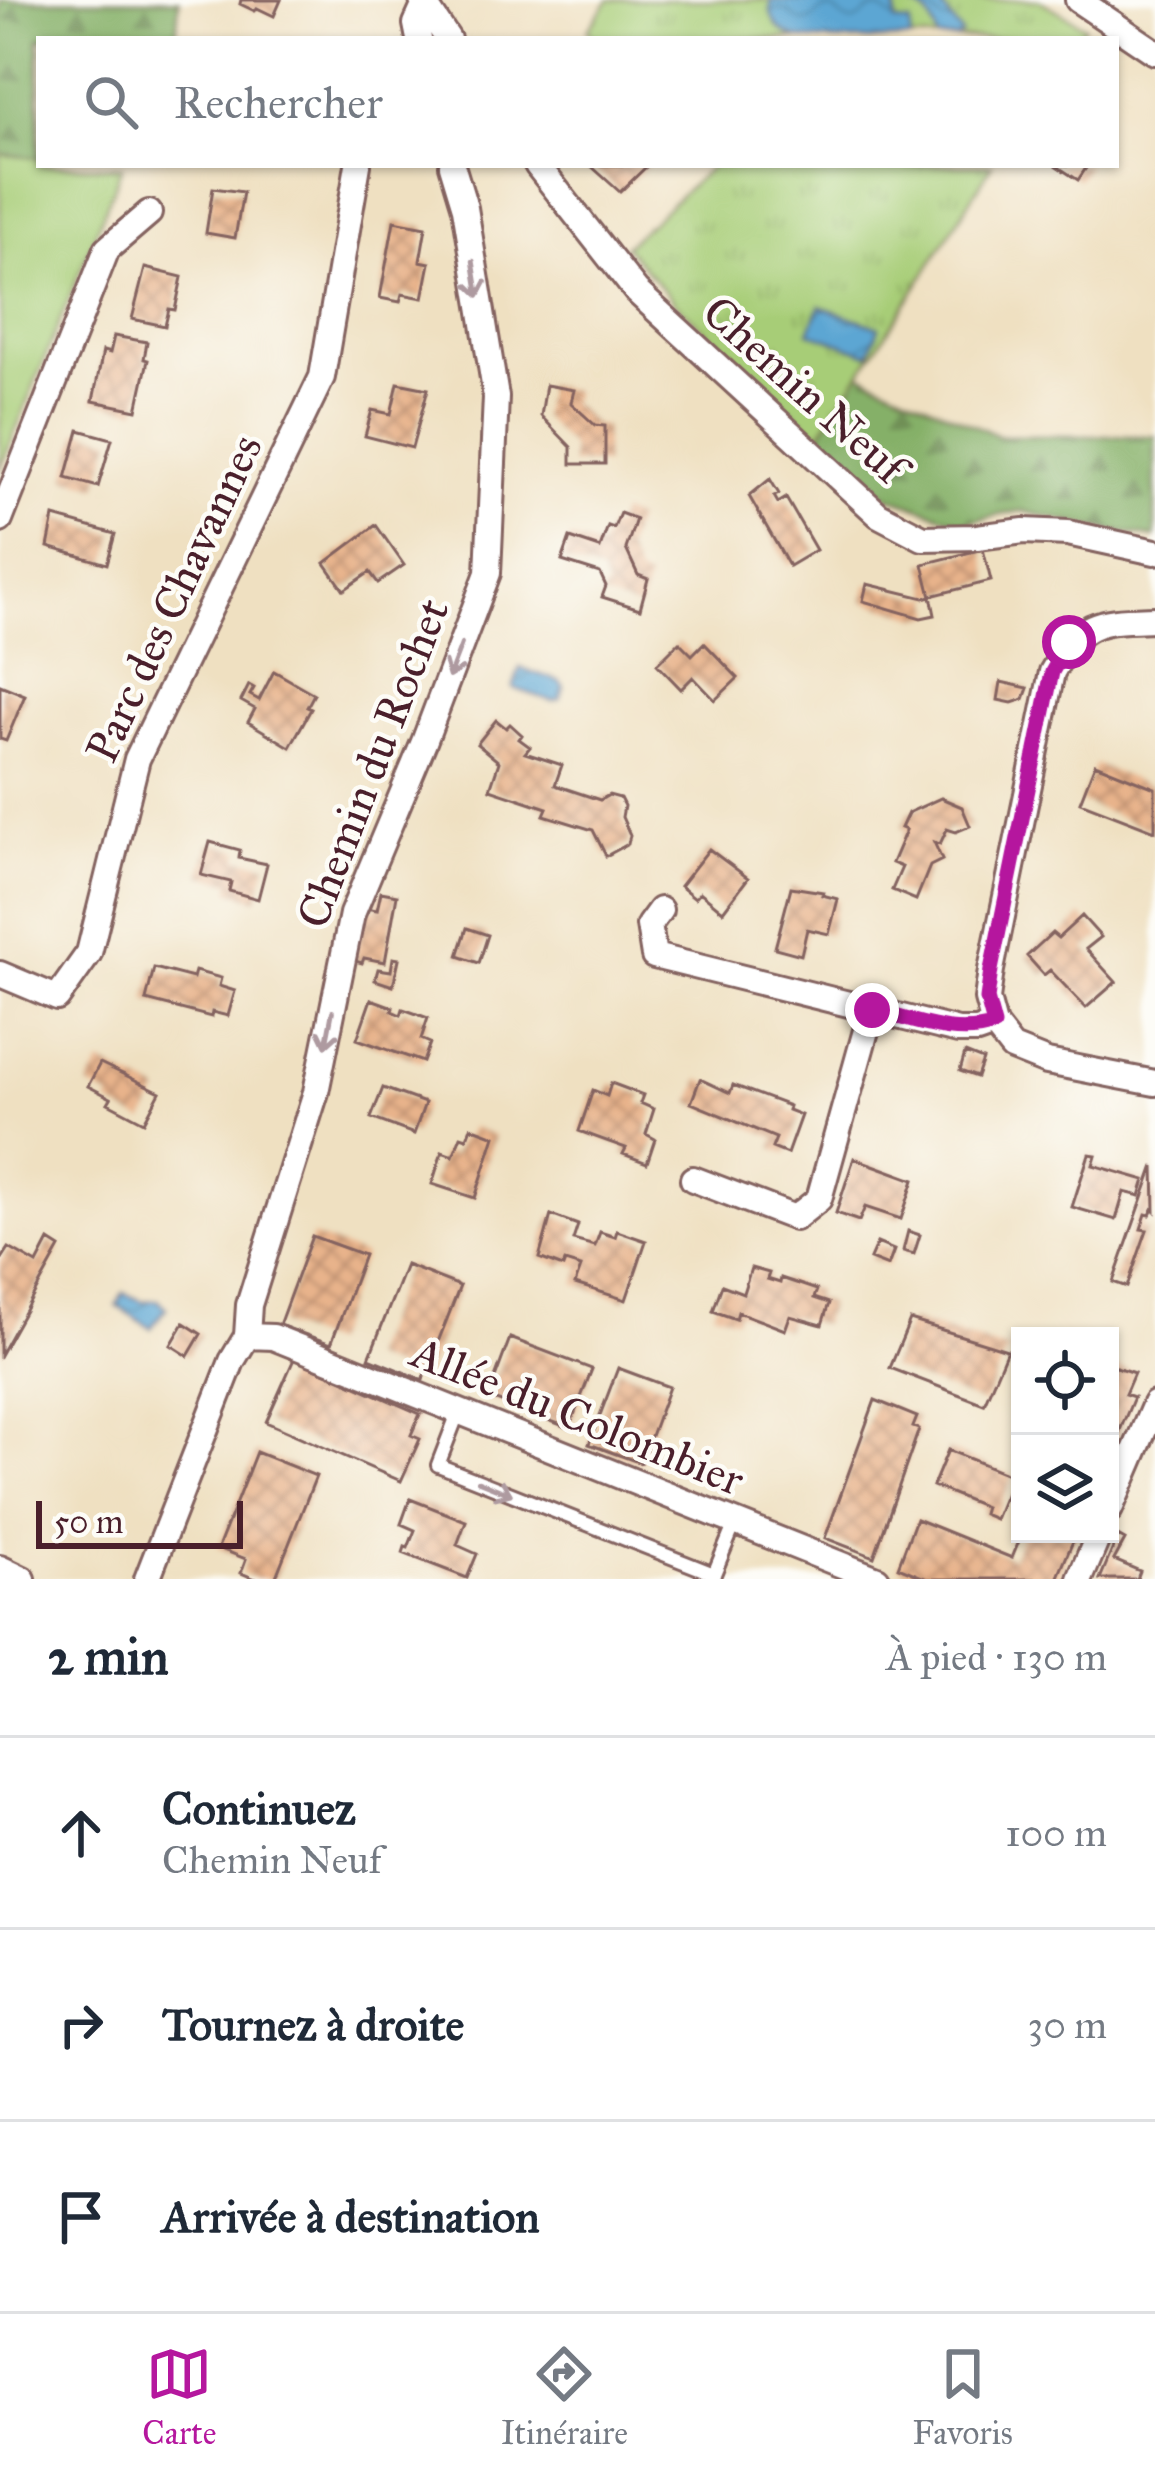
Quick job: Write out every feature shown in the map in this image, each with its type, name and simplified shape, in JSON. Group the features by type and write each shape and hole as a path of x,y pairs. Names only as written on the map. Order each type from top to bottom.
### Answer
{"street":[{"path":"1078,0 1155,52"},
{"path":"418,36 416,24 424,2"},
{"path":"424,2 446,36"},
{"name":"Parc des Chavannes","path":"0,974 57,998 89,953 137,759 322,377 357,168"},
{"name":"Chemin du Rochet","path":"147,1579 232,1361 247,1336 249,1305 316,1092 352,914 488,573 496,397 465,208 453,168"},
{"name":"Chemin Neuf","path":"539,168 636,291 879,515 923,538 1068,533 1155,552"},
{"path":"0,520 107,249 149,213"},
{"path":"1155,619 1088,628 1069,642 1052,672 987,999 994,1025 1012,1048 1047,1062 1155,1083"},
{"path":"660,910 649,925 654,956 958,1031 994,1025"},
{"path":"693,1179 795,1218 820,1199 872,1010"},
{"name":"Allée du Colombier","path":"247,1336 273,1337 878,1579"},
{"path":"1119,1488 1155,1404"},
{"path":"1080,1579 1096,1543"},
{"path":"0,1568 23,1579"}],"lane":[{"path":"458,1413 438,1465 714,1574 735,1523"}],"green space":[{"path":"0,0 179,0 176,36 36,36 36,158 0,154"},
{"path":"609,0 1039,0 1085,26 1079,36 593,36 588,30"},
{"path":"0,154 36,158 36,168 122,168 0,470"},
{"path":"710,168 990,168 819,435 674,302 625,246"},
{"path":"859,373 999,436 1155,436 1155,538 1021,511 962,523 887,496 819,435"}],"water":[{"path":"771,0 896,0 896,22 911,23 911,36 792,36 775,23"},
{"path":"900,0 937,0 962,34 937,36 926,14"},
{"path":"820,306 879,327 869,354 809,332"},
{"path":"520,668 559,681 564,687 560,699 552,701 513,688"},
{"path":"123,1293 143,1301 158,1300 166,1308 151,1328 117,1306"}],"building":[{"path":"241,0 281,0 274,16 240,4"},
{"path":"593,168 645,168 620,192"},
{"path":"1060,168 1086,168 1078,180"},
{"path":"213,188 243,192 235,238 206,233"},
{"path":"394,221 426,227 420,261 430,263 423,298 402,294 400,302 380,298"},
{"path":"145,268 182,277 175,310 169,309 165,326 132,319"},
{"path":"114,336 147,342 144,359 148,360 137,410 93,401 103,351 110,353"},
{"path":"398,383 428,389 412,448 365,436 372,410 391,414"},
{"path":"546,385 574,390 571,403 595,425 605,426 605,464 571,464 571,447 541,416"},
{"path":"79,430 112,439 98,487 66,478"},
{"path":"770,479 779,494 774,496 778,503 786,498 816,550 789,566 749,496"},
{"path":"620,513 636,519 626,549 638,575 648,579 640,609 602,597 606,586 600,573 562,561 570,538 600,548 608,526 614,528"},
{"path":"54,517 115,534 107,564 48,547"},
{"path":"376,525 404,565 378,583 370,572 344,590 325,563"},
{"path":"983,549 991,581 931,596 923,564"},
{"path":"867,584 931,596 935,615 921,618 863,601"},
{"path":"679,642 692,655 704,643 738,678 715,700 693,677 681,689 657,664"},
{"path":"274,671 314,694 290,747 248,722 255,709 241,701 249,685 254,688 250,695 259,700"},
{"path":"1001,682 1028,688 1024,699 998,700"},
{"path":"0,685 25,695 6,741 0,739"},
{"path":"496,720 522,735 519,739 530,747 525,753 562,765 555,785 600,800 609,795 620,798 628,844 606,856 593,830 544,815 547,808 490,789 499,762 477,744"},
{"path":"1095,764 1155,788 1155,831 1080,802"},
{"path":"941,798 962,807 970,826 956,832 947,829 940,844 934,842 942,860 930,866 916,900 892,890 902,867 892,863 908,813"},
{"path":"210,842 240,850 239,858 267,864 258,899 229,891 231,882 201,875"},
{"path":"709,849 748,878 723,911 700,892 695,898 680,886"},
{"path":"791,887 838,899 829,934 807,929 801,955 775,948"},
{"path":"381,892 397,895 385,962 355,961 365,908 377,910"},
{"path":"1082,916 1101,937 1086,949 1116,982 1086,1008 1050,970 1044,975 1027,956 1052,933 1058,938"},
{"path":"467,928 488,935 479,963 458,956"},
{"path":"393,958 399,959 393,986 375,980 378,969 391,971"},
{"path":"154,968 193,978 195,971 221,978 219,986 235,991 228,1016 212,1012 211,1017 146,1000"},
{"path":"371,999 401,1015 403,1009 428,1018 421,1039 430,1043 423,1062 357,1039"},
{"path":"965,1053 983,1060 977,1077 960,1071"},
{"path":"100,1063 160,1092 144,1122 88,1086"},
{"path":"700,1079 730,1093 733,1085 801,1115 787,1154 772,1148 776,1138 691,1103"},
{"path":"611,1083 643,1095 640,1103 654,1109 646,1134 655,1139 647,1163 623,1154 626,1148 579,1131 593,1090 607,1096"},
{"path":"383,1088 425,1103 414,1134 371,1118"},
{"path":"471,1127 495,1136 475,1198 432,1184 442,1152 453,1156 461,1136 467,1138"},
{"path":"1089,1154 1096,1155 1093,1165 1145,1180 1140,1196 1124,1192 1116,1220 1072,1207"},
{"path":"854,1158 914,1180 901,1219 865,1207 859,1221 836,1213"},
{"path":"1154,1166 1155,1211 1146,1214 1141,1229 1147,1230 1127,1287 1113,1282"},
{"path":"551,1215 578,1225 573,1240 595,1246 600,1232 615,1237 617,1231 646,1241 626,1300 575,1284 581,1267 565,1262 563,1267 539,1258"},
{"path":"908,1231 920,1235 914,1254 903,1251"},
{"path":"312,1236 364,1255 331,1344 279,1325"},
{"path":"49,1241 60,1248 0,1355 0,1262 9,1248 37,1264"},
{"path":"877,1243 894,1250 888,1266 870,1259"},
{"path":"406,1265 460,1286 423,1380 369,1358"},
{"path":"751,1268 769,1273 767,1279 780,1283 781,1278 817,1290 814,1298 829,1303 822,1325 790,1316 785,1330 738,1312 736,1319 713,1311 722,1285 743,1293"},
{"path":"910,1320 1007,1350 984,1404 890,1368"},
{"path":"184,1323 201,1334 188,1356 171,1345"},
{"path":"510,1338 592,1369 569,1428 488,1397"},
{"path":"294,1359 420,1414 411,1435 420,1439 401,1481 266,1422"},
{"path":"618,1368 669,1387 641,1463 589,1444"},
{"path":"1119,1368 1134,1373 1125,1394 1134,1397 1119,1433"},
{"path":"875,1400 917,1417 913,1427 919,1429 874,1557 825,1538"},
{"path":"948,1450 1011,1475 995,1519 983,1514 985,1507 933,1486"},
{"path":"256,1452 316,1476 275,1579 241,1573 246,1559 218,1548"},
{"path":"410,1499 466,1521 457,1545 477,1554 467,1578 403,1553 415,1530 401,1524"},
{"path":"916,1519 1012,1558 1018,1543 1072,1543 1057,1579 927,1579 898,1567"},
{"path":"1119,1537 1125,1540 1114,1560 1140,1571 1137,1579 1100,1579"}],"route":[{"path":"872,1010 958,1031 994,1025 987,999 991,970 1052,672 1069,642"}]}
